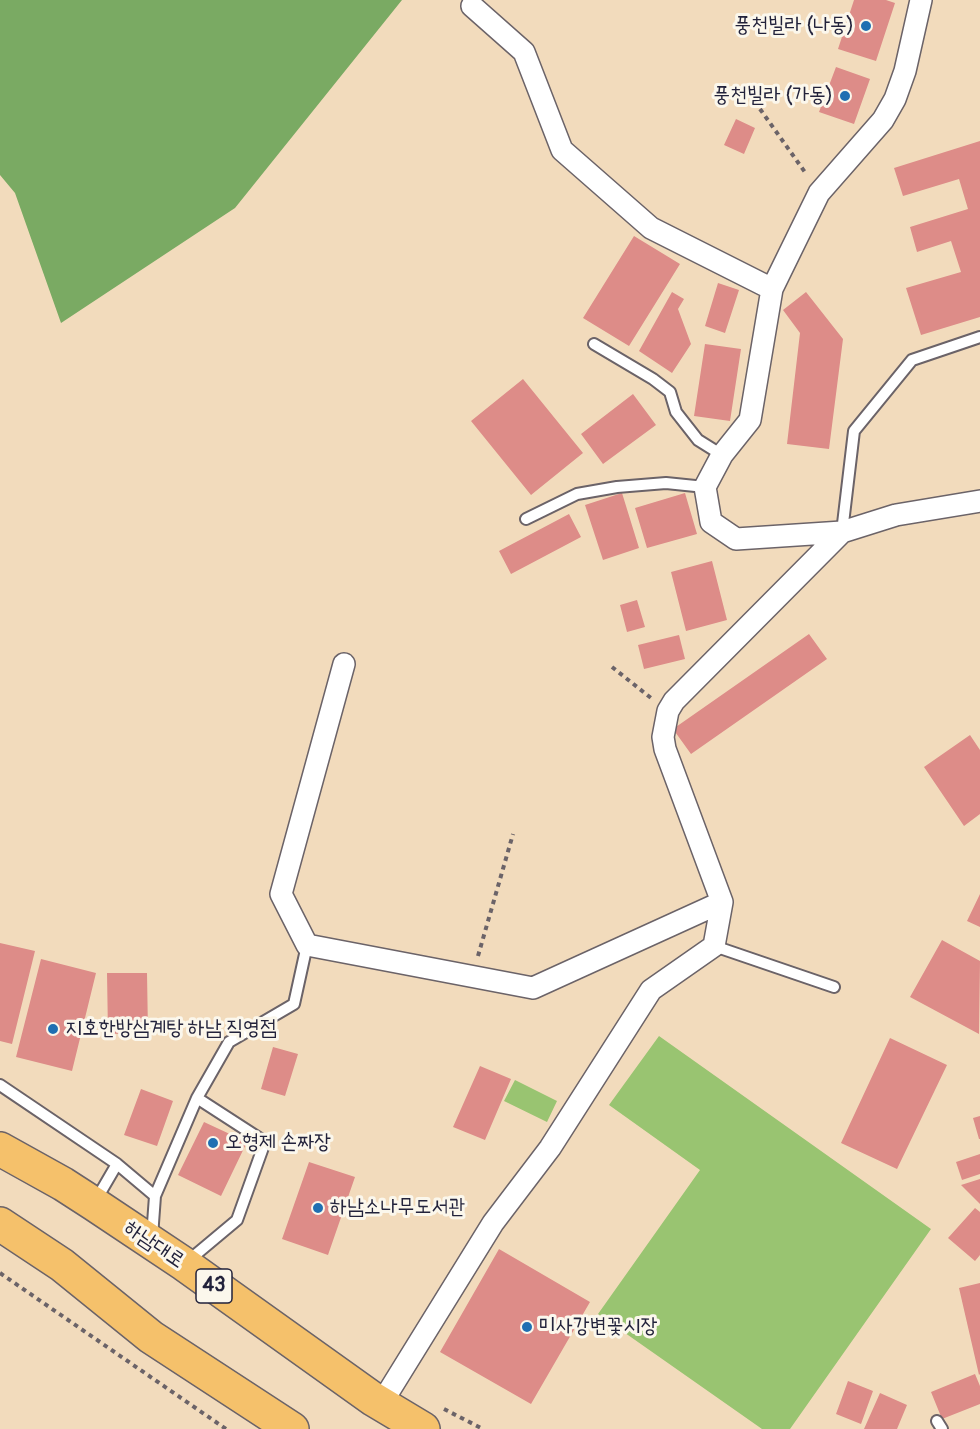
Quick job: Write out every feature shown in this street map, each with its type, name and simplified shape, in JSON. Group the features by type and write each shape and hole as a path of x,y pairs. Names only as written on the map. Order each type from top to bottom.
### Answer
{"main road":[{"name":"하남대로","path":"0,1149 94,1204 184,1264 381,1404 423,1429"},
{"path":"0,1224 62,1265 151,1337 292,1429"}],"street":[{"path":"921,0 905,71 896,99 882,120 819,193 772,289 750,420 722,455 705,487 711,522 736,539 842,532 896,515 980,501"},
{"path":"472,6 524,52 561,150 651,228 772,289"},
{"path":"381,1404 494,1223 550,1148 651,990 714,946 722,902 665,749 663,737 668,711 674,701 842,532"},
{"path":"344,664 281,894 307,945 533,988 722,902"}],"lane":[{"path":"842,532 854,431 912,360 980,337"},
{"path":"594,344 653,379 670,392 676,412 698,440 722,455"},
{"path":"526,519 577,494 617,487 666,483 705,487"},
{"path":"152,1243 155,1196 197,1098 229,1042 294,1004 307,945"},
{"path":"714,946 834,987"},
{"path":"0,1084 117,1164 155,1196"},
{"path":"184,1264 237,1220 265,1142 197,1098"},
{"path":"94,1204 117,1164"}],"path":[{"path":"760,110 819,193"},
{"path":"612,666 668,711"},
{"path":"472,976 513,834"},
{"path":"0,1273 226,1429"}],"green space":[{"path":"0,0 402,0 235,208 61,323 15,193 0,175"},
{"path":"659,1036 931,1229 790,1429 762,1429 598,1314 700,1170 609,1105"},
{"path":"515,1080 557,1101 547,1122 504,1101"}],"building":[{"name":"풍천빌라 (나동)","path":"854,0 886,0 895,3 876,61 838,49"},
{"name":"풍천빌라 (가동)","path":"836,67 870,79 854,124 819,112"},
{"path":"736,119 755,128 744,154 724,145"},
{"path":"980,141 980,317 921,335 906,288 961,272 951,241 917,252 910,227 968,209 959,179 903,196 894,168"},
{"path":"634,236 680,264 629,346 583,318"},
{"path":"718,283 739,290 725,333 705,326"},
{"path":"672,292 684,299 678,309 691,344 672,373 639,351"},
{"path":"806,292 843,339 829,449 787,444 800,333 783,310"},
{"path":"705,344 741,349 730,421 694,416"},
{"path":"523,379 583,453 531,495 471,421"},
{"path":"633,394 656,425 603,464 581,434"},
{"path":"622,493 639,548 603,560 585,505"},
{"path":"685,493 697,534 647,548 635,508"},
{"path":"569,514 581,537 511,574 499,551"},
{"path":"712,561 727,620 686,631 671,572"},
{"path":"637,600 645,627 627,632 620,605"},
{"path":"809,634 827,659 691,754 673,729"},
{"path":"679,635 685,659 644,669 638,645"},
{"path":"970,735 980,750 980,814 964,826 924,767"},
{"path":"980,894 980,927 967,921"},
{"path":"942,940 980,961 979,1034 910,997"},
{"path":"0,943 35,951 12,1044 0,1041"},
{"path":"41,959 96,973 72,1071 16,1057"},
{"path":"107,973 147,973 148,1033 108,1034"},
{"path":"890,1038 947,1065 897,1169 841,1143"},
{"path":"273,1047 298,1054 285,1096 261,1089"},
{"path":"480,1066 511,1079 485,1140 453,1127"},
{"path":"141,1089 173,1101 157,1146 124,1135"},
{"path":"980,1116 980,1139 979,1139 973,1118"},
{"path":"204,1122 247,1142 221,1196 178,1175"},
{"path":"980,1154 980,1174 962,1180 956,1162"},
{"name":"하남소나무도서관","path":"309,1162 355,1177 328,1255 282,1239"},
{"path":"980,1179 980,1204 961,1185"},
{"path":"975,1208 980,1212 980,1255 975,1261 948,1238"},
{"path":"499,1249 590,1302 531,1404 440,1352"},
{"path":"980,1283 980,1374 979,1375 959,1288"},
{"path":"975,1374 980,1386 980,1404 942,1419 931,1392"},
{"path":"848,1381 873,1391 861,1424 836,1414"},
{"path":"880,1393 907,1405 897,1429 864,1429"}],"place":[{"name":"풍천빌라 (나동)","path":"866,26"},
{"name":"풍천빌라 (가동)","path":"845,96"},
{"name":"지호한방삼계탕 하남 직영점","path":"53,1029"},
{"name":"오형제 손짜장","path":"213,1143"},
{"name":"하남소나무도서관","path":"318,1208"},
{"name":"미사강변꽃시장","path":"527,1327"}]}
